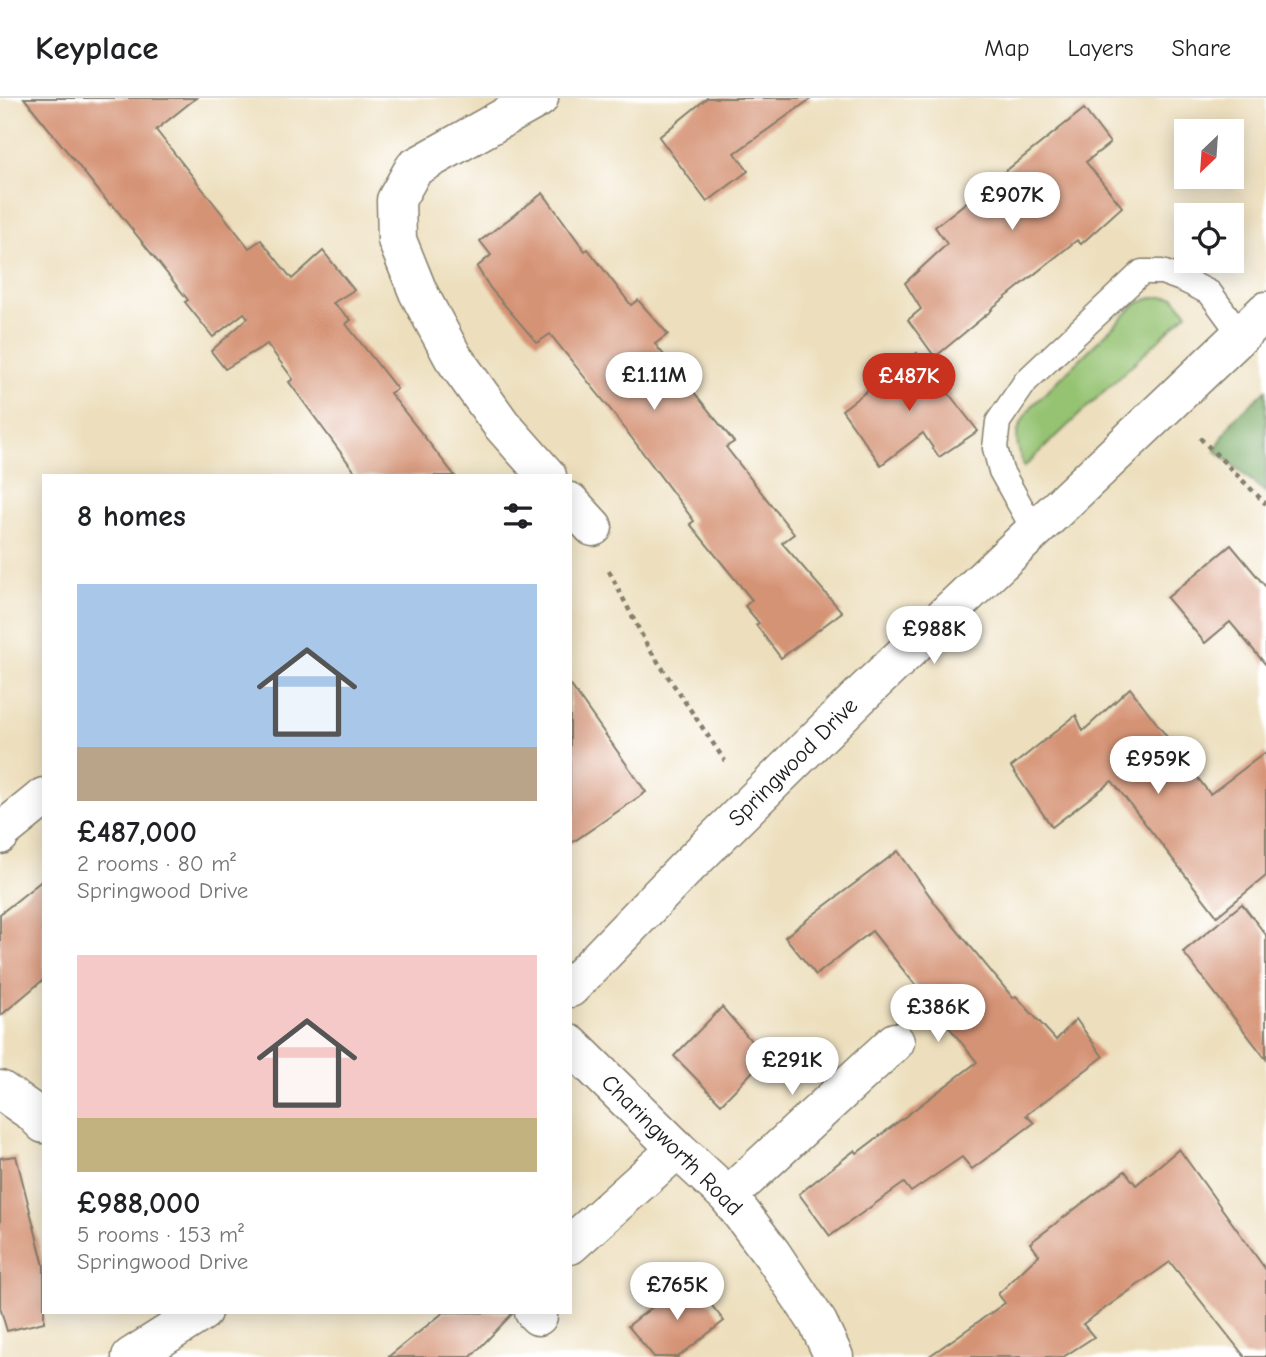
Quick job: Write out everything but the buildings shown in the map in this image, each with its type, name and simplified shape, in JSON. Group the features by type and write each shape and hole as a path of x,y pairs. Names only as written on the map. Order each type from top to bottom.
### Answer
{"street":[{"path":"539,98 414,168 396,200 397,240 418,292 453,357 501,424 545,474"},
{"name":"Springwood Drive","path":"572,986 684,870 860,696 1253,322"},
{"path":"0,835 42,799"},
{"path":"728,1196 895,1042"},
{"name":"Charingworth Road","path":"572,1046 728,1196 772,1254 818,1323 834,1357"},
{"path":"0,1090 42,1122"},
{"path":"572,1243 677,1149"},
{"path":"131,1357 197,1314"}],"lane":[{"path":"1034,530 1001,471 995,448 998,422 1026,381 1142,272 1162,272 1184,280 1210,293 1253,322"}],"path":[{"path":"1166,405 1266,504"},
{"path":"582,514 648,647 753,802"}],"green space":[{"path":"1154,297 1174,297 1187,313 1024,467 1017,435 1032,406 1136,304"},
{"path":"1266,390 1266,493 1215,450 1233,420"}]}
